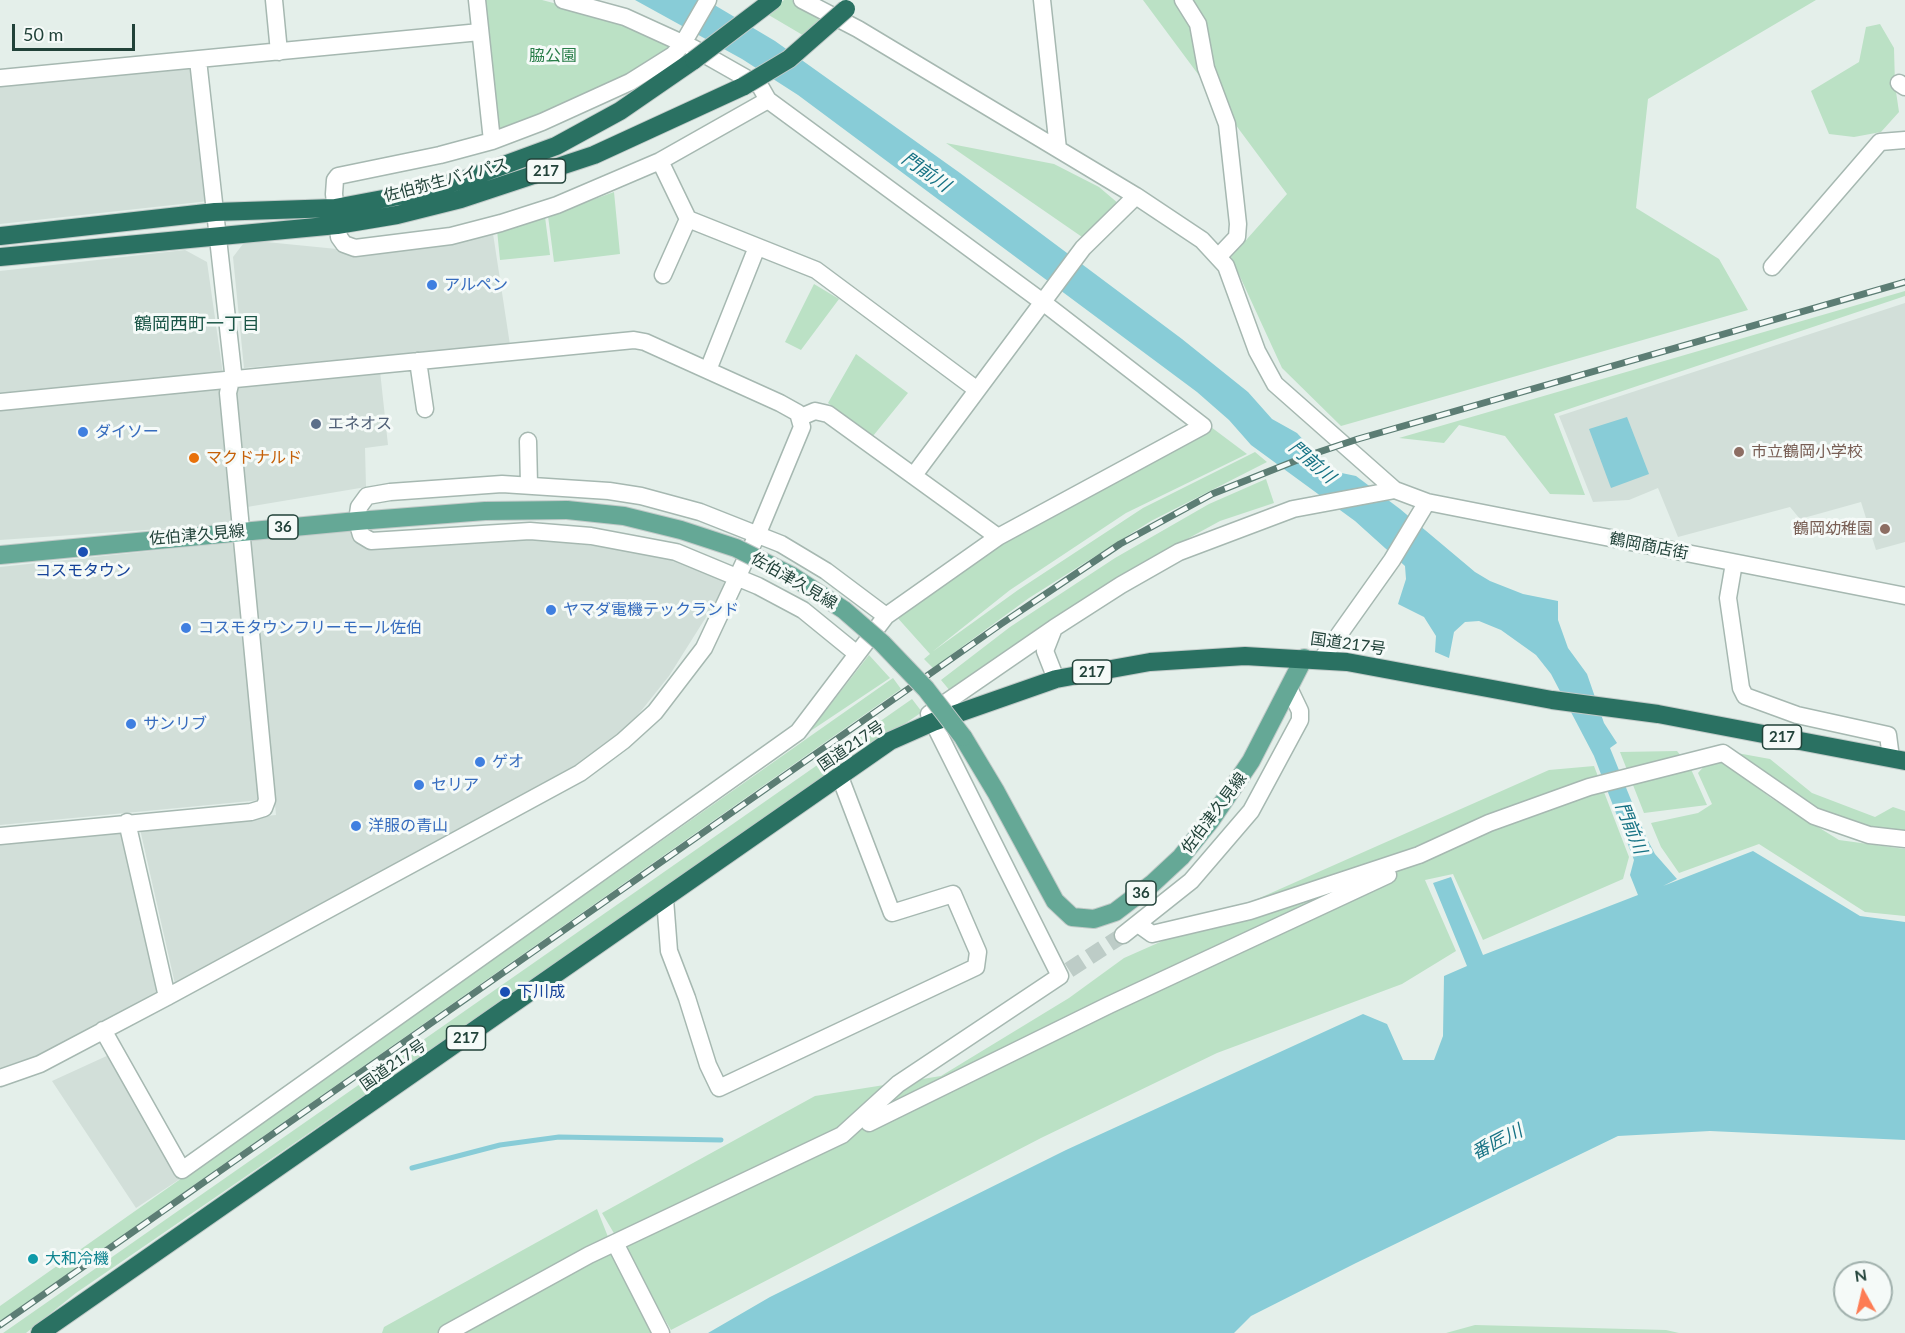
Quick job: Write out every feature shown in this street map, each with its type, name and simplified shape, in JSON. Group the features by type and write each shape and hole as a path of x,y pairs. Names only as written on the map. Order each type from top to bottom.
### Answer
{"highway":[{"name":"佐伯弥生バイパス","path":"0,236 215,212 336,216 366,204 466,178 556,146 620,111 694,60 773,0"},
{"name":"佐伯弥生バイパス","path":"0,257 218,235 461,199 594,155 744,86 789,59 850,5"},
{"name":"国道217号","path":"40,1333 890,741 933,722 1056,679 1150,662 1245,656 1312,659 1374,666 1552,700 1658,714 1898,759"}],"main road":[{"name":"佐伯津久見線","path":"0,555 357,521 485,511 567,510 624,516 681,530 736,548 792,576 844,610 882,643 931,694 963,737 1055,902 1072,917 1094,919 1115,912 1130,902 1181,857 1238,784 1288,688 1312,659"}],"street":[{"path":"274,0 279,52"},
{"path":"477,0 492,141"},
{"path":"103,1030 182,1170 798,732 886,616 998,537 1203,426 1044,303 768,100 760,86 693,48 685,40 625,17 563,0"},
{"path":"708,0 685,40 672,55 630,82 542,122 492,141 440,155 338,176 335,180 336,216 344,244 355,248 452,236 557,205 660,161 768,100"},
{"path":"802,0 858,29 1136,196 1202,240 1219,256 1234,283 1257,351 1275,384 1388,491"},
{"path":"1042,0 1058,149"},
{"path":"1183,0 1198,24 1206,68 1227,124 1238,224 1237,237 1219,256"},
{"path":"0,78 480,32"},
{"path":"0,836 126,822 251,812 264,808 267,800 228,393 233,372 198,60"},
{"path":"1772,267 1880,142 1905,140"},
{"path":"660,161 688,219 816,270 976,389"},
{"path":"914,475 1083,248 1136,196"},
{"path":"663,275 688,219"},
{"path":"708,370 757,247"},
{"path":"0,402 634,340 645,342 780,403 801,417"},
{"path":"418,361 425,409"},
{"path":"801,417 815,411 828,414 998,537"},
{"path":"0,1078 40,1064 166,997 580,772 615,747 655,712 681,681 708,641 802,432 801,417"},
{"path":"528,441 529,484"},
{"path":"856,654 803,610 738,577 676,552 591,536 530,531 371,541 361,535 357,521 361,501 367,496 390,492 529,484 641,496 700,512 758,533 826,572 886,616"},
{"path":"890,741 1054,628 1121,585 1179,552 1293,508 1388,491"},
{"name":"鶴岡商店街","path":"1388,491 1423,509 1734,563 1905,596"},
{"path":"1312,659 1392,560 1423,509"},
{"path":"1734,563 1728,598 1741,688 1745,696 1797,715 1888,735 1898,759"},
{"path":"1054,628 1045,651 1056,679"},
{"path":"1123,935 1191,881 1251,811 1300,720 1300,711 1288,688"},
{"path":"447,1333 615,1243 842,1135 898,1084 1064,973 933,722"},
{"path":"1138,924 1152,934 1250,910 1425,852 1489,823 1589,788 1723,753 1762,783 1814,816 1869,834 1905,839"},
{"path":"665,899 669,951 687,998 708,1065 719,1088 976,967 978,952 953,894 892,913 840,777"},
{"path":"126,822 166,997"},
{"path":"869,1123 1109,1005 1421,859 1425,852"},
{"path":"615,1243 662,1333"}],"shaded area":[{"path":"194,64 209,201 0,224 0,82"},
{"path":"492,227 510,345 244,368 233,257 246,240 347,250"},
{"path":"185,250 207,262 223,374 0,394 0,271"},
{"name":"市立鶴岡小学校","path":"1905,303 1905,542 1876,550 1861,502 1800,519 1790,507 1678,537 1658,488 1629,500 1593,502 1559,416"},
{"path":"380,371 388,445 365,448 366,487 247,507 236,386"},
{"path":"221,385 232,524 0,540 0,407"},
{"path":"351,530 363,547 525,538 674,555 730,579 669,676 625,731 575,769 175,984 140,829 276,815 250,538"},
{"path":"235,542 261,800 0,825 0,567"},
{"path":"121,832 158,993 39,1059 0,1071 0,842"},
{"path":"111,1054 180,1179 136,1208 52,1081"}],"green space":[{"name":"脇公園","path":"481,0 542,0 625,22 672,47 623,81 496,134"},
{"path":"784,0 792,0 825,19 806,37 767,14"},
{"path":"1143,0 1816,0 1648,99 1636,208 1719,259 1748,310 1341,426 1282,368 1231,257 1287,194"},
{"path":"1880,24 1894,48 1895,85 1899,112 1881,132 1854,137 1829,134 1811,91 1859,62 1866,27"},
{"path":"946,143 1054,164 1099,187 1119,204 1085,239"},
{"path":"614,192 620,254 554,262 548,216"},
{"path":"545,217 550,255 500,260 497,230"},
{"path":"814,284 839,299 801,350 785,342"},
{"path":"1905,291 1905,296 1554,414 1585,495 1550,494 1505,436 1459,425 1444,443 1399,438"},
{"path":"856,354 908,393 873,436 828,403"},
{"path":"1211,427 1247,454 1126,513 1010,590 932,652 1018,590 1143,508 1255,452 1267,462 1151,521 1029,598 933,668 924,659 930,654 895,615 1002,540"},
{"path":"1266,479 1274,503 1220,521 1178,544 1076,604 951,692 941,680 1010,627 1115,558 1209,504"},
{"path":"869,655 890,678 809,732"},
{"path":"893,678 901,689 0,1321 0,1306"},
{"path":"912,699 922,712 76,1293 26,1333 3,1333"},
{"path":"1677,751 1690,767 1707,805 1644,813 1620,752"},
{"path":"1737,753 1770,759 1812,793 1875,817 1893,807 1905,811 1905,838 1886,837 1806,805"},
{"path":"1723,762 1771,798 1839,840 1905,849 1905,916 1865,912 1759,844 1679,873 1661,847 1651,823 1698,813 1712,804 1698,773 1707,763"},
{"path":"1594,766 1629,857 1623,879 1483,940 1453,874 1425,880 1456,951 1402,984 1217,1053 1041,1138 671,1330 602,1213 815,1096 941,1076 1069,998 1124,958 1549,770"},
{"path":"597,1209 612,1247 655,1333 382,1333 384,1327"},
{"path":"1475,1325 1666,1330 1679,1333 1446,1333"}],"water":[{"path":"635,0 706,0 775,41 960,173 1182,339 1248,392 1272,419 1297,433 1332,471 1356,476 1400,509 1475,572 1490,581 1523,594 1558,601 1558,620 1568,648 1587,674 1604,723 1617,743 1610,748 1646,837 1655,854 1677,879 1663,886 1753,851 1860,916 1905,922 1905,1140 1710,1131 1618,1136 1251,1316 1234,1333 708,1333 770,1297 1066,1150 1363,1014 1387,1024 1403,1060 1434,1060 1443,1036 1444,976 1467,966 1433,883 1451,877 1483,955 1638,895 1630,875 1634,860 1594,756 1551,674 1536,655 1501,630 1479,621 1465,622 1454,632 1449,658 1435,652 1436,636 1424,617 1398,604 1406,579 1405,566 1355,521 1251,445 1229,420 1197,392 798,95 742,59"},
{"path":"1627,417 1649,474 1611,488 1589,429"}],"waterway":[{"path":"412,1168 500,1145 559,1137 721,1140"}],"tunnel":[{"path":"1069,970 1123,935"}],"railway":[{"path":"0,1325 1001,624 1120,544 1212,494 1310,455 1358,439 1905,282"}],"place":[{"name":"アルペン","path":"432,285"},
{"name":"エネオス","path":"316,424"},
{"name":"ダイソー","path":"83,432"},
{"name":"市立鶴岡小学校","path":"1739,452"},
{"name":"マクドナルド","path":"194,458"},
{"name":"鶴岡幼稚園","path":"1885,529"},
{"name":"コスモタウン","path":"83,552"},
{"name":"ヤマダ電機テックランド","path":"551,610"},
{"name":"コスモタウンフリーモール佐伯","path":"186,628"},
{"name":"サンリブ","path":"131,724"},
{"name":"ゲオ","path":"480,762"},
{"name":"セリア","path":"419,785"},
{"name":"洋服の青山","path":"356,826"},
{"name":"下川成","path":"505,992"},
{"name":"大和冷機","path":"33,1259"}],"district":[{"name":"鶴岡西町一丁目","path":"197,324"}],"water label":[{"name":"門前川","path":"926,172"},
{"name":"門前川","path":"1312,462"},
{"name":"門前川","path":"1631,828"},
{"name":"番匠川","path":"1497,1142"}]}
